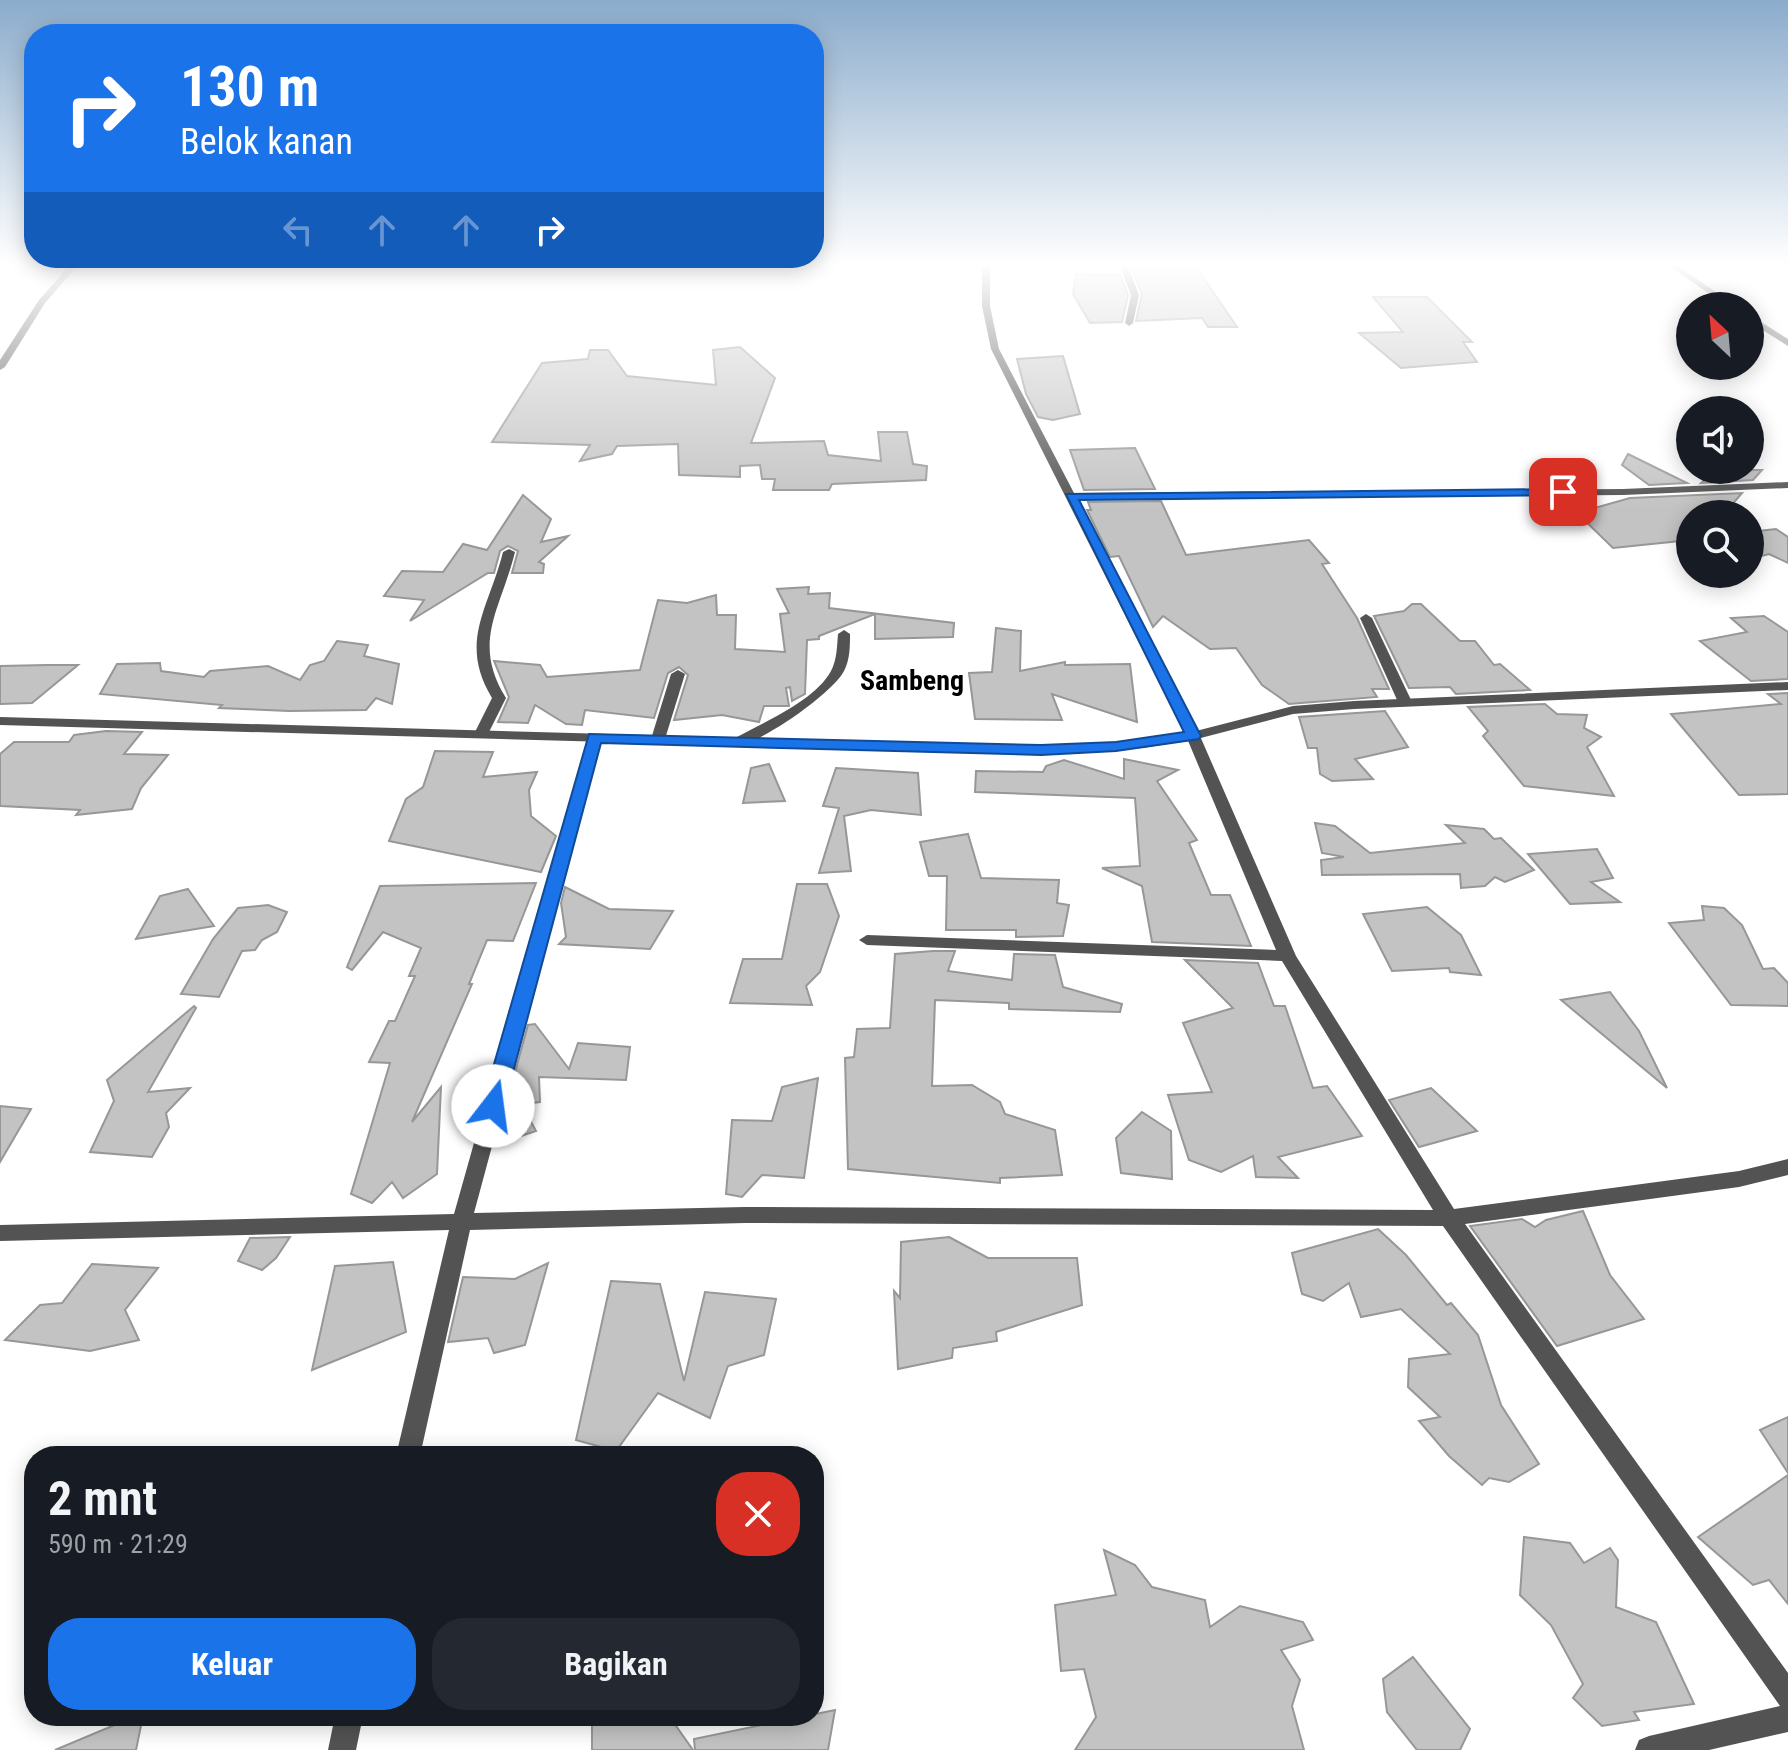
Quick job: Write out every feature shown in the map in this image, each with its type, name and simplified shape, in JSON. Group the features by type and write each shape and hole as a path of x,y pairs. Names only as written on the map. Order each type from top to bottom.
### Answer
{"street":[{"path":"0,367 14,346"},
{"path":"994,346 1193,736 1287,956 1449,1218 1788,1696"},
{"path":"1071,496 1623,492 1788,485"},
{"path":"481,734 499,698 487,683 480,651 489,608 509,552"},
{"path":"1366,618 1405,702"},
{"path":"738,742 809,699 835,676 843,657 844,634"},
{"path":"658,739 678,674"},
{"path":"0,721 1041,750 1116,746 1193,736 1293,710 1405,702 1788,686"},
{"path":"410,1446 462,1221 595,738"},
{"path":"867,940 1287,956"},
{"path":"0,1233 745,1215 1449,1218 1739,1179 1788,1167"},
{"path":"1649,1750 1788,1718"},
{"path":"342,1750 347,1726"}],"building":[{"path":"1374,346 1466,346 1477,362 1401,368"},
{"path":"740,347 775,378 751,443 824,441 828,455 881,461 878,432 907,432 913,464 927,466 926,480 832,484 829,490 773,490 775,479 762,479 760,465 740,466 740,477 679,475 678,444 617,446 612,454 580,461 590,445 492,442 542,363 588,359 590,350 608,350 627,376 716,385 713,350"},
{"path":"1063,356 1080,414 1053,420 1038,417 1026,394 1017,359"},
{"path":"1135,448 1155,489 1084,490 1070,450"},
{"path":"1628,454 1676,478 1676,484 1649,485 1622,465"},
{"path":"1742,493 1736,500 1676,500 1676,541 1613,548 1577,513 1630,498"},
{"path":"523,495 551,519 541,542 568,536 539,562 544,564 543,573 512,573 518,551 508,546 500,551 494,573 488,573 410,621 424,600 384,596 402,571 443,572 463,544 487,550"},
{"path":"1161,501 1186,555 1309,540 1329,563 1322,564 1357,618 1389,689 1372,689 1377,697 1289,704 1262,685 1236,648 1210,649 1163,616 1153,627 1119,556 1110,557 1087,510 1091,510 1088,502"},
{"path":"1776,529 1788,537 1788,563 1769,554 1764,555 1764,530"},
{"path":"809,587 808,594 830,593 829,608 954,623 953,637 875,639 875,614 819,636 819,639 807,640 805,694 792,701 790,687 786,688 789,706 764,706 759,722 722,715 674,720 688,675 679,667 668,673 654,718 585,710 582,725 566,724 535,705 528,723 498,722 509,697 494,661 540,665 547,677 640,670 658,600 687,603 716,595 717,615 736,615 735,649 785,652 780,614 789,613 777,589"},
{"path":"1412,604 1421,604 1460,641 1475,641 1494,665 1500,664 1530,690 1456,694 1450,687 1409,688 1374,616 1404,611"},
{"path":"1764,616 1788,632 1788,679 1751,681 1700,641 1747,632 1731,618"},
{"path":"996,628 1021,631 1020,671 1065,662 1065,665 1130,664 1137,722 1052,694 1062,720 975,719 969,673 992,672"},
{"path":"337,641 368,645 364,656 399,664 392,704 376,698 366,710 289,711 219,708 222,705 100,694 117,664 160,663 161,671 204,677 210,671 268,666 300,680 310,665 324,661"},
{"path":"78,665 32,703 0,704 0,666"},
{"path":"1788,693 1788,794 1739,795 1671,714 1781,704 1768,694"},
{"path":"1545,704 1557,714 1587,715 1584,728 1601,737 1587,747 1614,796 1524,786 1483,736 1488,731 1468,707"},
{"path":"1385,711 1408,747 1355,759 1373,779 1332,781 1320,774 1317,748 1308,748 1299,717"},
{"path":"106,731 142,732 124,754 168,755 141,788 132,809 76,815 80,810 0,806 0,754 14,742 69,742 74,735"},
{"path":"435,751 493,752 483,777 537,772 529,790 531,816 556,836 541,872 389,841 406,799 423,787"},
{"path":"1124,759 1178,770 1157,781 1197,840 1189,843 1211,895 1230,895 1251,946 1152,942 1142,886 1102,868 1140,866 1135,798 975,792 976,771 1043,772 1046,766 1064,760 1124,779"},
{"path":"769,764 785,801 743,803 751,768"},
{"path":"836,768 918,773 921,815 871,810 844,816 851,871 819,873 839,808 823,806"},
{"path":"1315,823 1335,826 1370,853 1465,843 1446,825 1484,829 1494,839 1501,838 1534,870 1505,882 1495,877 1485,886 1461,888 1460,874 1322,875 1321,860 1344,857 1322,853"},
{"path":"968,834 981,878 1059,880 1057,903 1069,905 1063,936 1016,937 1016,930 946,930 947,876 929,876 920,842"},
{"path":"1597,849 1613,878 1591,882 1620,902 1570,904 1528,854"},
{"path":"536,883 513,941 487,940 469,984 472,984 412,1122 441,1087 437,1174 403,1198 392,1182 372,1203 351,1194 390,1063 369,1062 389,1021 395,1021 415,976 409,976 421,948 383,932 352,970 347,967 380,886"},
{"path":"797,884 827,884 839,916 820,972 806,986 812,1005 730,1003 743,959 782,959"},
{"path":"565,887 609,909 673,911 650,949 559,944 566,937 561,903"},
{"path":"188,889 214,926 136,939 160,896"},
{"path":"268,905 287,912 277,932 262,940 255,950 242,951 219,997 181,994 213,939 238,908"},
{"path":"1702,906 1724,908 1742,925 1763,969 1774,968 1788,983 1788,1006 1731,1005 1669,923 1704,920"},
{"path":"1427,907 1461,935 1481,975 1450,972 1449,968 1392,971 1363,914"},
{"path":"955,951 948,971 1012,980 1014,954 1055,955 1063,987 1122,1004 1120,1012 1009,1009 1009,1003 935,1000 932,1086 972,1085 1000,1102 1005,1114 1055,1130 1062,1175 1000,1178 1000,1183 848,1169 845,1058 854,1057 857,1029 890,1028 895,954"},
{"path":"1185,960 1258,963 1274,1006 1285,1006 1313,1088 1327,1086 1362,1136 1278,1157 1298,1178 1256,1177 1253,1156 1221,1172 1189,1160 1168,1095 1212,1092 1183,1023 1233,1008"},
{"path":"1610,992 1639,1031 1667,1088 1561,1000"},
{"path":"194,1006 196,1008 148,1092 190,1088 166,1113 169,1127 152,1157 90,1152 114,1101 107,1080"},
{"path":"535,1024 569,1069 578,1043 630,1047 626,1080 539,1077 540,1102 521,1104 536,1131 495,1145 528,1025"},
{"path":"818,1078 804,1178 762,1175 742,1197 726,1194 732,1120 772,1121 782,1087"},
{"path":"1431,1088 1477,1131 1419,1147 1389,1100"},
{"path":"0,1106 31,1109 0,1162"},
{"path":"1142,1112 1171,1131 1172,1179 1121,1173 1116,1138"},
{"path":"1583,1211 1610,1275 1644,1319 1557,1346 1470,1226 1522,1219 1535,1227 1546,1220"},
{"path":"1378,1229 1406,1255 1447,1305 1451,1303 1478,1335 1501,1405 1539,1464 1509,1482 1489,1478 1482,1485 1449,1456 1419,1421 1440,1417 1408,1387 1409,1359 1450,1354 1401,1309 1361,1317 1349,1283 1323,1301 1302,1294 1292,1253"},
{"path":"290,1237 276,1258 262,1270 238,1261 250,1238"},
{"path":"949,1237 988,1258 1077,1258 1082,1305 996,1332 997,1341 953,1348 952,1358 898,1369 894,1291 900,1298 901,1242"},
{"path":"393,1262 406,1332 312,1370 335,1266"},
{"path":"548,1263 525,1345 494,1353 488,1338 448,1342 463,1277 515,1279"},
{"path":"92,1264 158,1268 125,1310 139,1340 90,1351 5,1340 40,1305 62,1303"},
{"path":"611,1281 660,1284 684,1381 705,1292 776,1299 764,1355 728,1366 710,1418 658,1393 620,1446 598,1446 576,1440"},
{"path":"1788,1417 1788,1473 1760,1430"},
{"path":"1788,1475 1788,1604 1769,1580 1753,1585 1698,1537"},
{"path":"1524,1537 1570,1543 1584,1563 1610,1548 1618,1560 1616,1607 1656,1622 1694,1704 1634,1712 1639,1720 1602,1726 1573,1698 1583,1684 1551,1625 1520,1595"},
{"path":"1104,1550 1135,1565 1152,1587 1205,1600 1210,1627 1240,1606 1303,1622 1313,1640 1281,1650 1300,1680 1292,1706 1304,1750 1075,1750 1096,1717 1084,1669 1061,1671 1055,1605 1116,1595"},
{"path":"1413,1657 1470,1729 1460,1750 1417,1750 1387,1712 1383,1679"},
{"path":"835,1710 828,1750 695,1750 694,1739 757,1726 824,1726 824,1712"},
{"path":"112,1726 141,1726 136,1750 55,1750"},
{"path":"592,1726 676,1726 693,1750 592,1750"}],"district":[{"name":"Sambeng","path":"912,680"}],"route":[{"path":"493,1106 595,738 1041,750 1089,749 1193,736 1071,496 1563,492"}]}
